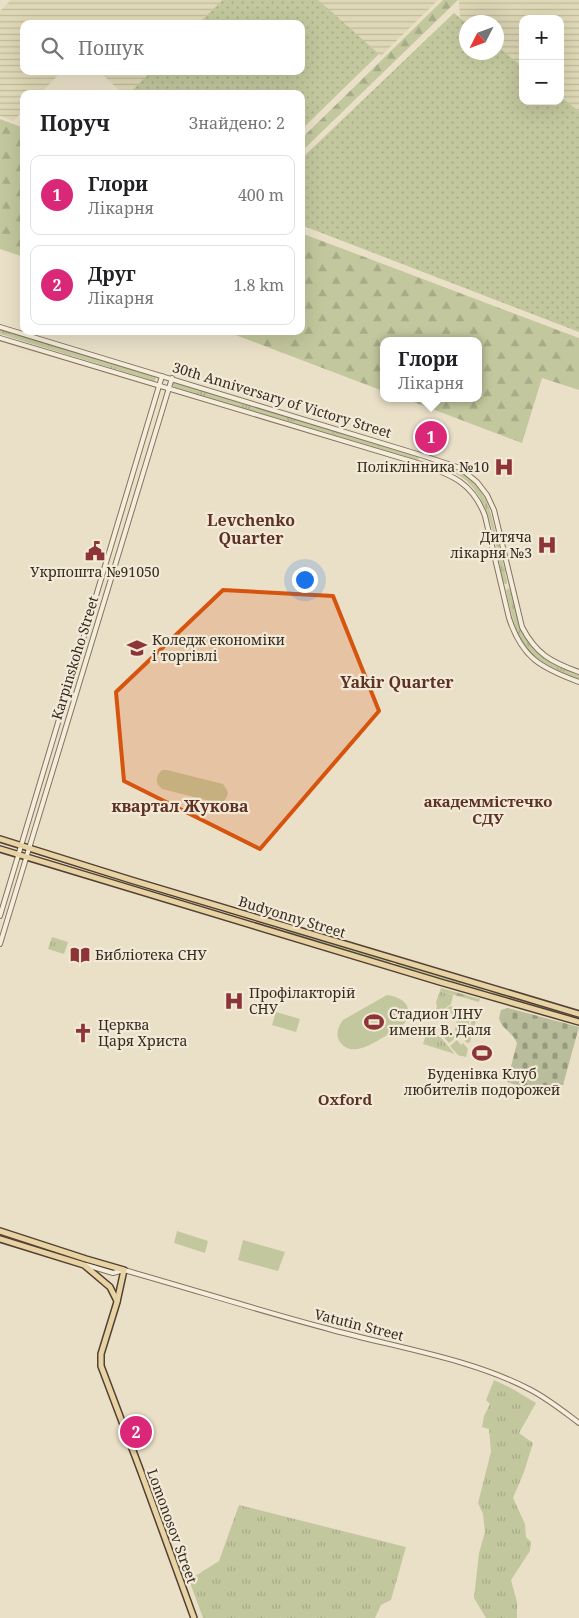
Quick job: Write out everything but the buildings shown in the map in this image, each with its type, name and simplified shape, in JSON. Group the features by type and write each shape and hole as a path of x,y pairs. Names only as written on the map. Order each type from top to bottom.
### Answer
{"main road":[{"name":"Budyonny Street","path":"0,839 579,1014"},
{"name":"Budyonny Street","path":"0,849 579,1022"},
{"path":"392,967 394,959"},
{"name":"Vatutin Street","path":"0,1231 124,1270"},
{"name":"Vatutin Street","path":"0,1239 84,1265"},
{"path":"84,1265 110,1287 117,1302"},
{"name":"Lomonosov Street","path":"124,1270 117,1302 101,1354 101,1366 194,1618"}],"street":[{"name":"30th Anniversary of Victory Street","path":"0,327 20,333"},
{"name":"30th Anniversary of Victory Street","path":"26,335 450,464 470,475 488,494 494,510 522,627 527,637 534,647 550,660 579,672"},
{"name":"30th Anniversary of Victory Street","path":"0,338 413,462 447,473 456,478 475,495 481,505 509,618 521,645 541,665 579,682"},
{"name":"Karpinskoho Street","path":"0,916 162,376"},
{"name":"Karpinskoho Street","path":"0,944 172,378"},
{"name":"Vatutin Street","path":"84,1265 113,1273 124,1270 307,1324 484,1370 530,1389 579,1423"}],"highlighted area":[{"path":"223,590 333,596 379,711 260,849 124,781 116,692"}],"shaded area":[{"path":"11,0 222,0 202,20 20,20 20,75 58,75 44,90 20,90 20,114 13,121 0,116 0,11"},
{"path":"316,0 438,0 381,56"},
{"path":"459,0 579,0 579,111 564,99 564,15 519,15 519,64 504,52 504,15 460,15"},
{"path":"103,75 147,75 133,90 119,90"}],"green space":[{"path":"222,0 318,0 379,54 305,126 305,90 133,90 147,75 305,75 305,20 202,20"},
{"path":"443,0 458,0 305,148 305,135"},
{"path":"454,13 459,17 459,60 504,60 504,52 519,64 519,105 564,105 564,99 579,111 579,332 305,227 305,155"},
{"path":"0,119 20,126 20,256 0,249"},
{"path":"305,235 579,338 579,390 542,378 522,443 414,402 482,402 482,337 380,337 380,390 236,335 305,335"},
{"path":"0,330 155,377 156,379 154,381 0,334"},
{"path":"172,383 418,456 419,459 417,460 174,387"},
{"path":"432,460 461,472 476,485 486,500 492,516 507,584 503,582 495,540 487,512 473,487 463,478 430,464 429,461"},
{"path":"508,588 519,623 530,645 548,661 579,675 579,679 546,664 527,648 520,638 515,625 506,591"},
{"path":"162,770 223,784 228,792 227,796 224,801 218,803 162,789 157,780"},
{"path":"286,929 391,960 391,962 287,932"},
{"path":"52,937 68,942 64,954 48,949"},
{"path":"398,962 483,988 483,990 397,966 395,964"},
{"path":"441,988 480,999 479,1002 440,991"},
{"path":"492,990 579,1016 579,1020 491,993"},
{"path":"440,991 453,995 451,1004 439,1013 436,1009 436,1002"},
{"name":"Стадион ЛНУ имени В. Даля","path":"387,995 398,998 406,1004 408,1013 404,1024 368,1046 356,1049 345,1047 338,1039 337,1034 343,1020"},
{"path":"450,1006 469,1011 471,1015 468,1026 459,1034 455,1030 457,1019 450,1012 445,1011 440,1014"},
{"path":"508,1008 579,1027 563,1085 555,1084 546,1095 507,1082 517,1043 500,1022 501,1010"},
{"path":"474,1009 478,1013 470,1042 467,1043 464,1033 470,1028"},
{"path":"276,1012 300,1019 296,1032 272,1025"},
{"path":"429,1024 455,1054 423,1044"},
{"path":"444,1032 454,1032 457,1036 449,1043 441,1034"},
{"path":"457,1040 468,1049 466,1057 458,1055 450,1046"},
{"path":"177,1231 208,1241 205,1253 174,1243"},
{"path":"243,1240 285,1252 278,1271 238,1260"},
{"path":"494,1380 536,1403 519,1433 533,1443 513,1498 525,1524 526,1537 531,1542 530,1551 511,1580 517,1602 517,1618 486,1618 474,1598 479,1553 485,1532 483,1514 478,1503 491,1452 489,1429 482,1427 484,1416 490,1404 486,1400"},
{"path":"239,1505 406,1547 391,1600 381,1605 375,1618 203,1618 189,1580 219,1561"}],"place":[{"name":"Глори","path":"431,437"},
{"name":"Поліклінника №10","path":"504,467"},
{"name":"Дитяча лікарня №3","path":"547,545"},
{"name":"Укрпошта №91050","path":"95,551"},
{"name":"Коледж економіки і торгівлі","path":"137,648"},
{"name":"Библіотека СНУ","path":"80,955"},
{"name":"Профілакторій СНУ","path":"234,1001"},
{"name":"Стадион ЛНУ имени В. Даля","path":"374,1022"},
{"name":"Церква Царя Христа","path":"83,1033"},
{"name":"Буденівка Клуб любителів подорожей","path":"482,1053"},
{"name":"Друг","path":"136,1432"}],"district":[{"name":"Levchenko Quarter","path":"251,529"},
{"name":"Yakir Quarter","path":"397,682"},
{"name":"квартал Жукова","path":"180,806"},
{"name":"академмістечко СДУ","path":"488,810"},
{"name":"Oxford","path":"345,1100"}]}
